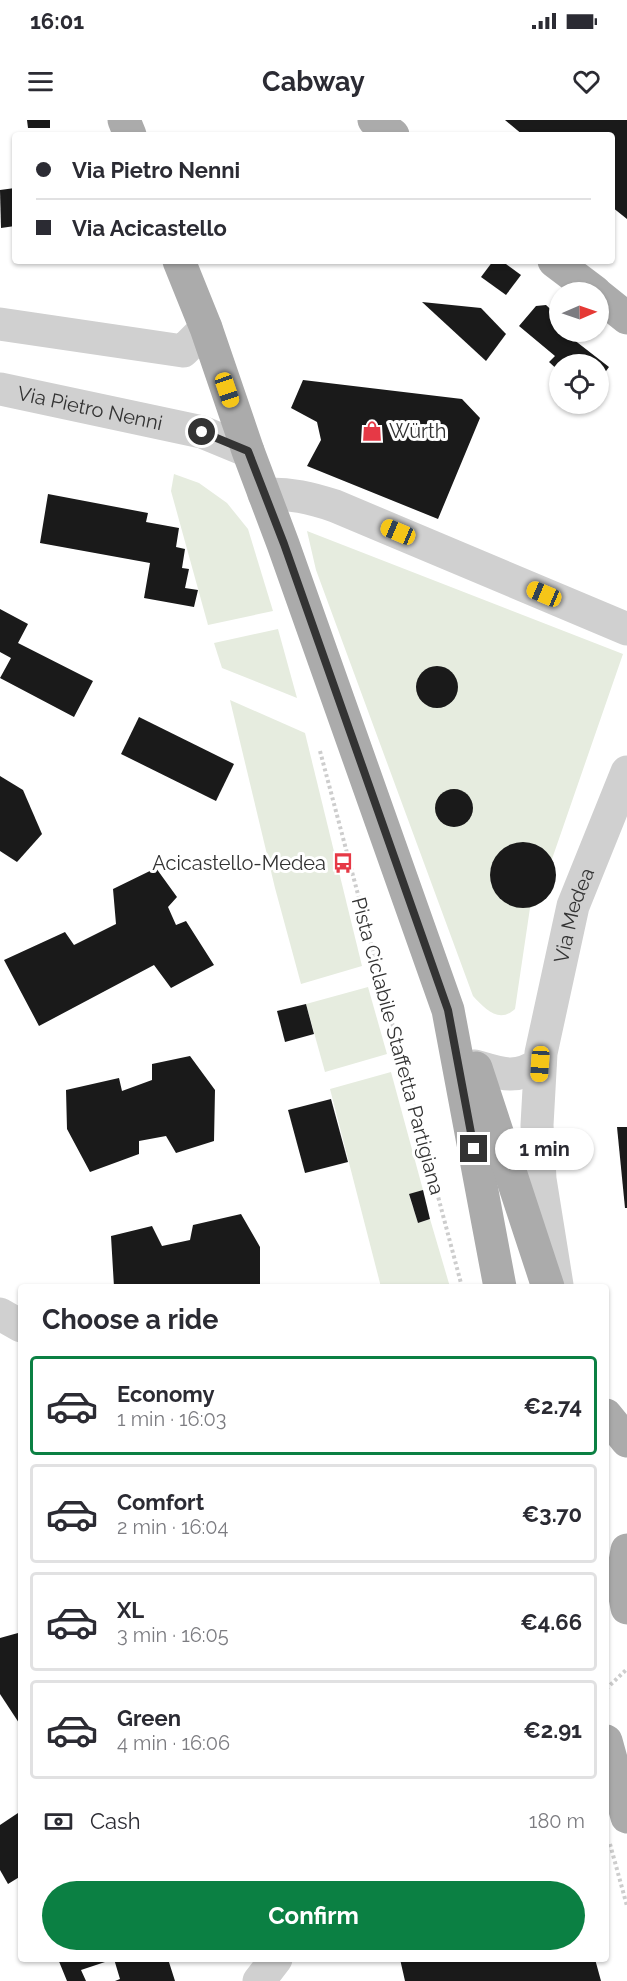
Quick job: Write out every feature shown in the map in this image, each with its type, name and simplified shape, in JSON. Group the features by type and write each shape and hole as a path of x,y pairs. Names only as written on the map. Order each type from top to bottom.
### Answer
{"main road":[{"path":"374,120 389,132"},
{"path":"180,264 206,328 448,1010 476,1066 547,1284"},
{"path":"559,264 582,282"},
{"path":"609,304 627,318"},
{"path":"448,1010 499,1284"},
{"path":"609,1419 627,1441"},
{"path":"626,1555 622,1580 627,1608"},
{"path":"609,1763 618,1828"}],"street":[{"path":"0,324 183,351 206,328"},
{"name":"Via Pietro Nenni","path":"0,389 202,432 248,451"},
{"path":"264,494 304,496 335,506 627,629"},
{"name":"Via Medea","path":"558,1284 540,1179 537,1125 540,1064 557,972 573,906 627,772"},
{"path":"476,1066 505,1075 525,1074 540,1064"},
{"path":"0,1314 18,1324"},
{"path":"259,1981 274,1962"}],"path":[{"name":"Pista Ciclabile Staffetta Partigiana","path":"318,744 461,1284"},
{"path":"609,1686 627,1669"},
{"path":"618,1828 627,1906"}],"shaded area":[{"path":"174,474 199,483 227,503 248,529 273,611 208,625 171,491"},
{"path":"307,531 623,654 552,859 554,882 552,889 545,900 530,908 515,1009 509,1013 498,1015 492,1013 473,996 316,570"},
{"path":"278,629 297,698 222,668 214,643"},
{"path":"230,700 305,733 362,966 301,984 275,888"},
{"path":"368,987 387,1054 325,1072 306,1004"},
{"path":"391,1072 423,1190 409,1195 418,1223 430,1219 449,1284 380,1284 330,1089"}],"building":[{"path":"27,120 50,120 50,128 28,128"},
{"path":"505,120 627,120 627,219 615,209 615,132 519,132"},
{"path":"12,188 12,226 1,228 0,190"},
{"path":"491,264 506,264 521,275 506,295 481,277"},
{"path":"422,302 481,308 506,334 486,361"},
{"path":"546,305 549,308 549,342 577,342 592,354 553,354 519,326 536,306"},
{"path":"303,380 462,399 480,418 438,519 307,466 321,440 317,422 291,408"},
{"path":"48,494 148,513 146,522 179,528 176,547 185,549 182,568 189,569 185,588 198,590 194,607 144,598 150,563 40,543"},
{"path":"0,609 28,624 18,643 93,681 74,717 0,678 11,658 0,652"},
{"path":"437,666 452,672 458,687 452,702 437,708 422,702 416,687 422,672"},
{"path":"139,717 234,764 216,801 121,754"},
{"path":"0,776 23,790 42,834 17,862 0,851"},
{"path":"454,789 467,795 473,808 467,821 454,827 441,821 435,808 441,795"},
{"path":"523,842 536,845 546,852 553,862 556,875 553,888 546,898 536,905 523,908 510,905 500,898 493,888 490,875 493,862 500,852 510,845"},
{"path":"156,868 177,897 168,907 176,925 186,921 214,965 171,988 154,965 39,1026 4,960 65,932 74,945 116,924 113,889"},
{"path":"306,1004 314,1034 285,1042 277,1011"},
{"path":"190,1056 215,1090 214,1141 176,1153 166,1136 139,1141 139,1154 90,1172 67,1129 66,1090 119,1078 122,1091 152,1080 152,1064"},
{"path":"331,1099 348,1162 305,1173 288,1110"},
{"path":"617,1127 627,1127 627,1208 625,1208"},
{"path":"423,1190 430,1219 418,1223 409,1194"},
{"path":"241,1214 260,1247 260,1284 114,1284 111,1236 152,1226 162,1246 190,1240 193,1225"},
{"path":"18,1633 18,1721 0,1694 0,1638"},
{"path":"18,1813 18,1878 8,1884 0,1870 0,1825"},
{"path":"59,1962 105,1962 81,1970 86,1981 67,1981"},
{"path":"115,1962 169,1962 175,1981 115,1981 120,1979"},
{"path":"401,1962 596,1962 601,1981 405,1981"}],"place":[{"name":"Würth","path":"372,431"},
{"name":"Acicastello-Medea","path":"343,863"}],"route":[{"path":"202,432 248,451 284,544 448,1010 474,1149"}]}
